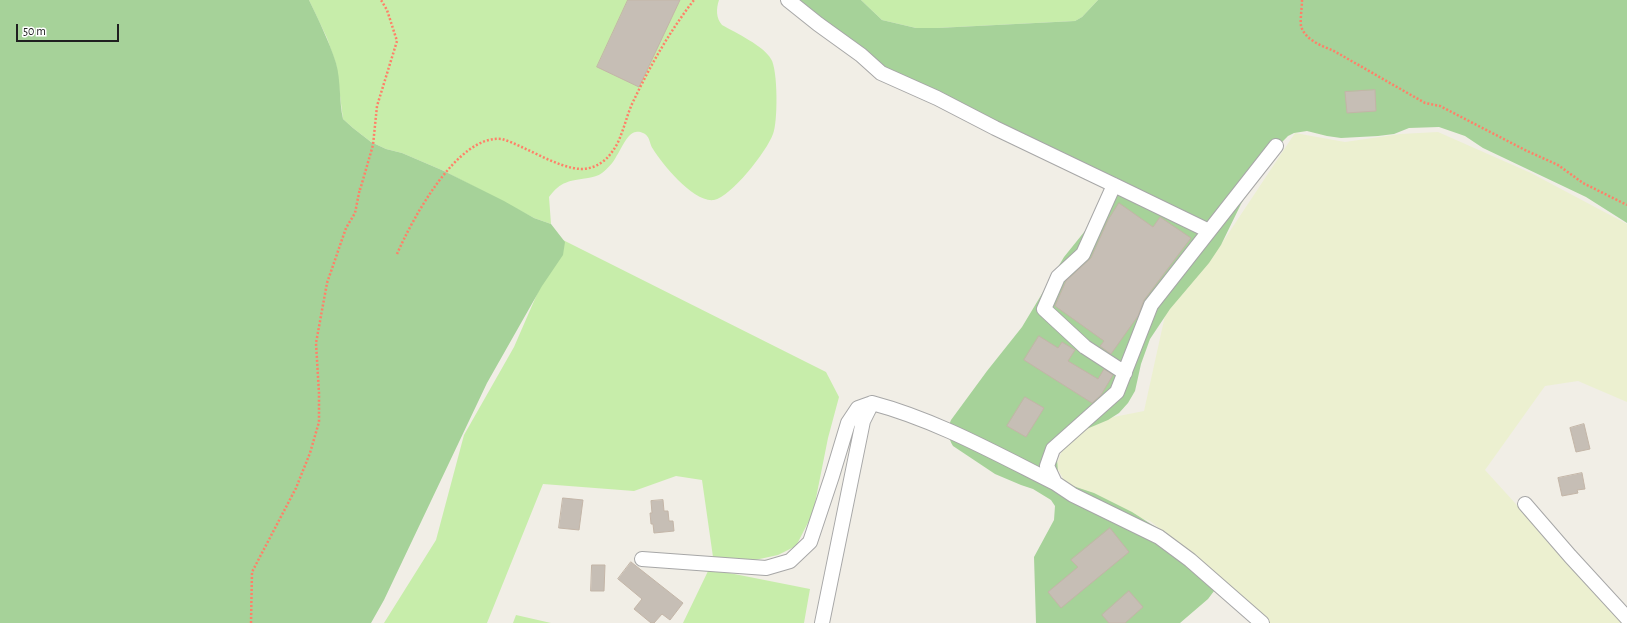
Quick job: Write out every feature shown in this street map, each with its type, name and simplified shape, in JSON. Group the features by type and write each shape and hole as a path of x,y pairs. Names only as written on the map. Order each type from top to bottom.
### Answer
{"lane":[{"path":"788,0 861,55 881,73 937,98 995,128 1209,231"},
{"path":"1054,482 1047,466 1053,449 1116,392 1125,373 1151,305 1276,146"},
{"path":"1114,185 1083,254 1058,277 1044,309 1085,347 1125,373"},
{"path":"822,623 863,421 872,403"},
{"path":"642,559 766,568 790,561 810,542 848,423 858,408 872,403 903,412 957,435 1054,482 1073,495 1159,537 1190,560 1262,623"},
{"path":"1525,504 1627,618"}],"path":[{"path":"250,623 252,572 296,488 310,453 319,422 316,343 327,283 346,228 355,213 360,189 373,145 377,106 396,41 387,10 381,0"},
{"path":"397,254 424,202 460,157 479,142 502,138 561,163 580,169 595,167 605,161 616,146 627,115 651,67 665,42 694,0"},
{"path":"1302,0 1301,26 1308,37 1319,45 1334,51 1425,103 1440,106 1525,150 1558,165 1583,183 1627,205"}],"green space":[{"path":"0,0 309,0 336,63 339,77 343,119 371,142 386,149 402,153 444,171 534,218 551,224 565,242 563,255 542,286 487,383 384,600 371,623 0,623"},
{"path":"309,0 719,0 717,13 722,25 762,49 771,59 776,84 775,128 764,151 748,172 730,191 714,200 706,199 688,189 671,173 657,156 646,135 639,132 633,133 627,139 608,168 602,173 594,177 566,183 553,192 549,197 551,224 534,218 444,171 402,153 386,149 371,142 343,119 336,64 327,38"},
{"path":"790,0 861,0 882,20 916,28 937,28 1075,21 1082,17 1098,0 1627,0 1627,223 1586,197 1483,148 1465,136 1439,127 1409,128 1394,134 1378,136 1341,138 1307,131 1294,133 1288,136 1278,146 1257,176 1241,204 1221,245 1209,263 1170,309 1150,339 1141,364 1135,391 1128,403 1119,413 1108,420 1077,433 1059,452 1057,459 1058,473 1061,479 1073,486 1094,493 1132,512 1165,533 1217,587 1208,599 1180,623 1036,623 1034,557 1054,520 1055,506 1051,500 1033,489 995,474 953,446 949,437 949,427 951,420 1022,327 1064,257 1101,211 1105,198 1104,185 864,57"},
{"path":"861,0 1098,0 1082,17 1075,21 916,28 882,20"},
{"path":"1438,132 1531,173 1627,224 1627,402 1578,381 1545,386 1485,470 1624,623 1267,623 1184,548 1150,521 1098,505 1065,482 1056,466 1063,448 1088,422 1144,411 1166,311 1222,243 1295,133 1345,142 1400,134"},
{"path":"561,239 826,372 839,397 828,438 813,513 796,546 778,555 755,560 713,557 702,480 676,476 634,491 543,484 487,623 384,623 436,540 464,435 514,347"},
{"path":"709,569 810,589 804,623 683,623"},
{"path":"516,615 551,623 513,623"}],"building":[{"path":"628,0 680,0 639,87 597,67"},
{"path":"1375,90 1376,111 1347,113 1345,92"},
{"path":"1119,203 1153,227 1160,217 1191,238 1144,300 1138,316 1111,354 1100,346 1104,341 1055,306 1066,281 1091,258 1108,220"},
{"path":"1039,336 1058,348 1062,342 1075,350 1068,361 1098,379 1104,369 1113,375 1101,395 1092,403 1024,360"},
{"path":"1025,397 1044,408 1026,437 1007,426"},
{"path":"1584,424 1590,449 1576,452 1570,428"},
{"path":"1582,473 1585,489 1577,490 1578,493 1562,496 1558,478"},
{"path":"563,498 583,500 579,530 559,528"},
{"path":"663,500 664,511 668,511 669,521 673,521 674,531 654,533 653,524 651,524 651,501"},
{"path":"1110,528 1129,552 1061,608 1048,592 1078,567 1071,560"},
{"path":"631,562 683,603 670,620 662,614 654,623 651,623 634,609 642,599 618,579"},
{"path":"592,565 605,565 604,591 591,591"},
{"path":"1129,591 1143,607 1125,623 1109,623 1102,615"}]}
